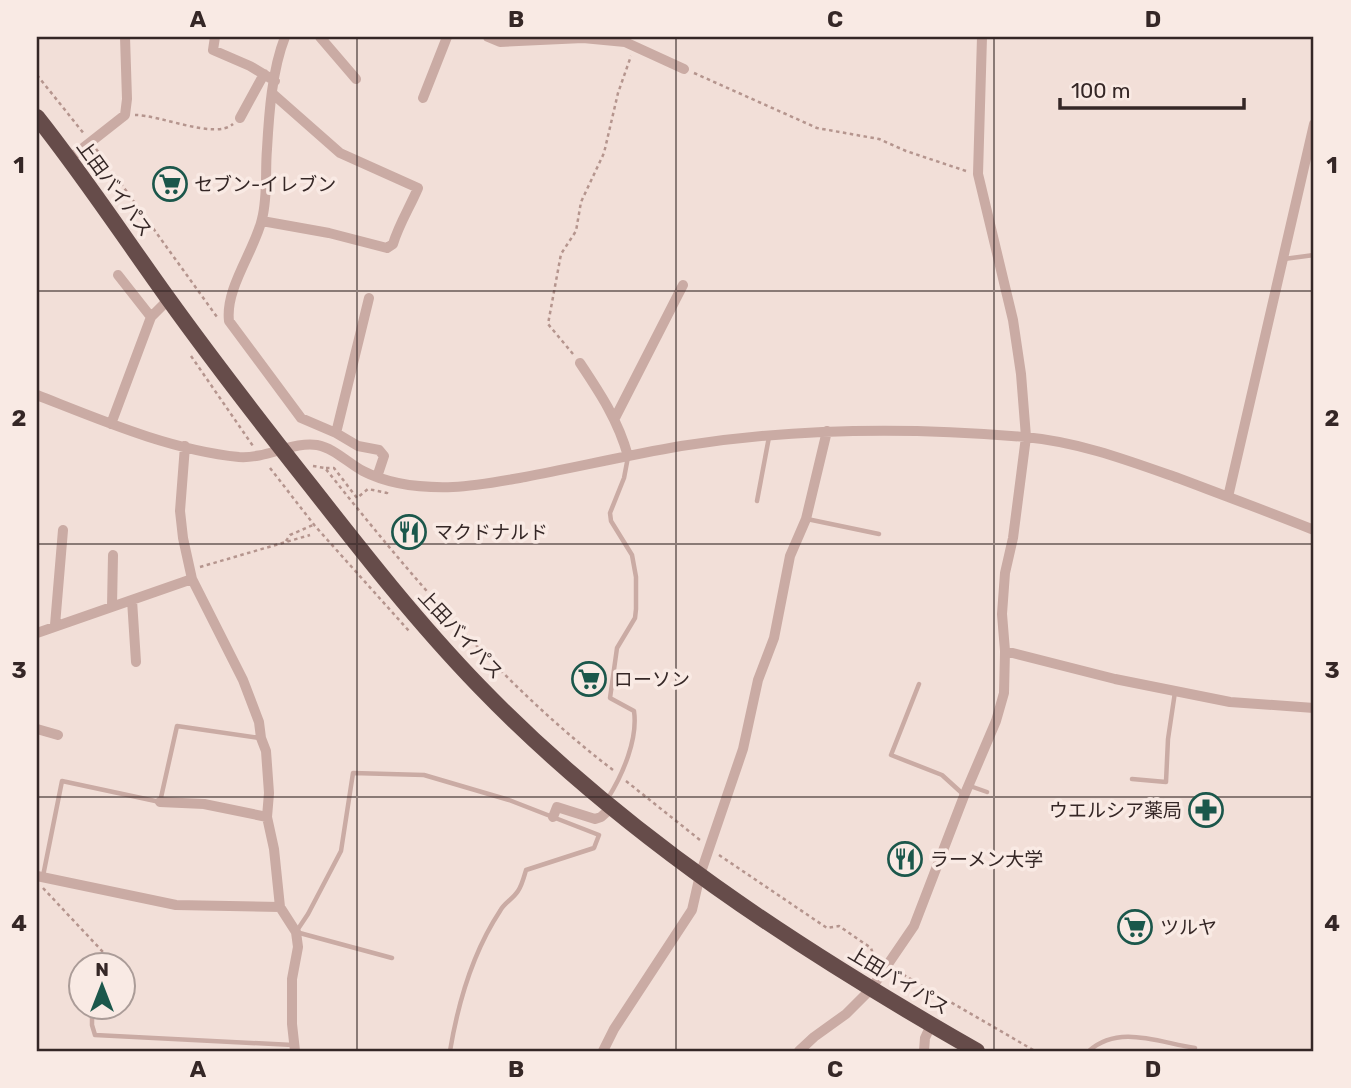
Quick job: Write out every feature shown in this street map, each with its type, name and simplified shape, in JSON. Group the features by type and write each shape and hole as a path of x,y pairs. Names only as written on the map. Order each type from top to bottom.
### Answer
{"highway":[{"name":"上田バイパス","path":"37,117 169,299 289,449 397,596 519,726 607,805 700,875 871,989 977,1051"}],"street":[{"path":"69,159 125,115 124,37"},
{"path":"215,37 213,50 275,81"},
{"path":"285,37 273,94 266,150 266,194 262,221 239,277 228,312 229,321 301,418 358,446 379,450 384,456 377,477"},
{"path":"320,37 356,79"},
{"path":"423,98 447,37"},
{"path":"488,37 500,41 583,38 625,42 684,69"},
{"path":"799,1051 846,1014 871,989 914,926 999,712 1004,693 1002,614 1005,572 1013,538 1026,437 1013,320 978,174 982,37"},
{"path":"240,118 264,74"},
{"path":"262,221 329,233 387,248 394,244 398,227 407,215 418,188 340,153 273,94"},
{"path":"1228,497 1314,124"},
{"path":"118,275 151,317"},
{"path":"615,418 683,285"},
{"path":"336,433 369,298"},
{"path":"111,424 151,317 169,299"},
{"path":"580,363 615,418 628,456"},
{"path":"37,396 111,424 185,446 251,457 308,444 320,445 377,477 419,486 462,486 563,470 681,446 770,435 911,430 1026,437 1080,445 1314,530"},
{"path":"603,1051 614,1029 692,910 700,875 743,750 758,680 774,638 790,556 806,519 827,431"},
{"path":"185,446 180,511 191,575 243,680 259,722 266,751 269,793 267,817 274,849 279,907 296,932 298,947 292,979 294,1048"},
{"path":"55,625 63,530"},
{"path":"111,606 113,555"},
{"path":"37,633 132,600 191,575"},
{"path":"132,600 136,662"},
{"path":"1005,651 1115,679 1230,702 1314,708"},
{"path":"37,729 58,735"},
{"path":"160,803 204,804 267,817"},
{"path":"553,817 557,807 595,820 601,817 607,805"},
{"path":"40,877 176,905 279,907"},
{"path":"924,1051 925,1038 931,1025"}],"lane":[{"path":"1284,259 1314,255"},
{"path":"757,501 770,435"},
{"path":"607,805 620,775 636,722 634,711 610,698 617,648 635,618 636,609 636,577 632,555 611,521 610,513 624,478 628,456"},
{"path":"806,519 879,534"},
{"path":"919,684 891,755 942,775 967,790 987,792"},
{"path":"1132,779 1166,782 1168,739 1175,691"},
{"path":"40,877 62,781 160,803 177,726 261,738"},
{"path":"391,958 296,932 341,851 354,773 424,775 509,800 599,835 594,848 526,870 519,890 501,909 483,943 463,996 450,1051"},
{"path":"92,1021 95,1035 294,1048"},
{"path":"1089,1051 1107,1039 1128,1036 1195,1048"}],"path":[{"path":"580,363 548,324 561,254 576,231 581,202 604,153 618,93 634,46"},
{"path":"684,69 817,128 879,139 906,151 978,174"},
{"path":"37,75 90,142 217,317"},
{"path":"125,115 149,115 216,131 228,129 240,118"},
{"path":"289,449 308,466 334,468 357,498 368,489 387,493"},
{"path":"325,468 381,538 484,653 590,752 709,848 827,928 839,926 872,948 874,957 888,966 1035,1051"},
{"path":"286,541 290,536 314,524"},
{"path":"191,575 310,535"},
{"path":"40,877 43,890 102,951"}],"place":[{"name":"セブン-イレブン","path":"170,184"},
{"name":"マクドナルド","path":"409,532"},
{"name":"ローソン","path":"589,679"},
{"name":"ウエルシア薬局","path":"1206,810"},
{"name":"ラーメン大学","path":"905,859"},
{"name":"ツルヤ","path":"1135,927"}]}
